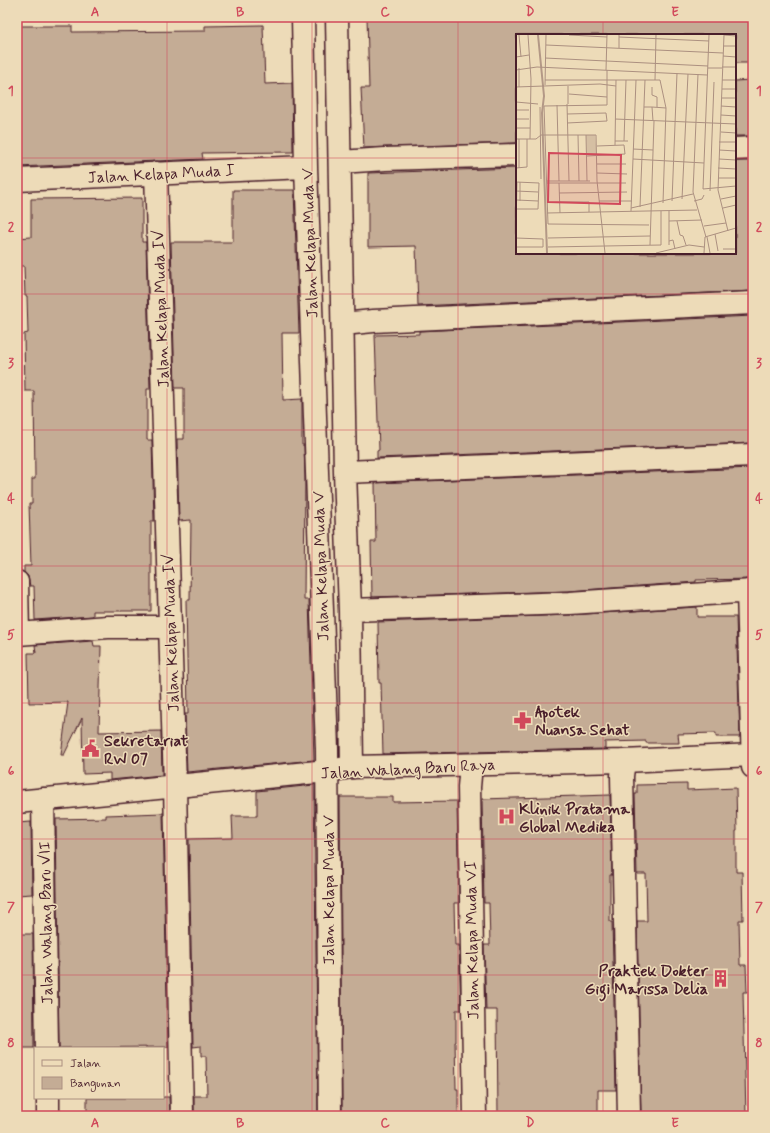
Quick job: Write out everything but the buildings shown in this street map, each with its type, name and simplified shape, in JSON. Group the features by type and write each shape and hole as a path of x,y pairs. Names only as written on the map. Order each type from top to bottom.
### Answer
{"street":[{"name":"Jalan Kelapa Muda V","path":"303,17 306,167 327,771 330,1116"},
{"path":"337,17 352,767"},
{"path":"736,149 753,148"},
{"path":"340,162 385,159 516,155"},
{"name":"Jalan Kelapa Muda I","path":"17,180 306,167"},
{"name":"Jalan Kelapa Muda IV","path":"156,173 182,1116"},
{"path":"343,324 373,321 753,303"},
{"path":"345,472 753,455"},
{"path":"17,582 18,634 108,627 169,627"},
{"path":"350,610 570,603 750,591 753,767"},
{"name":"Jalan Walang Baru Raya","path":"17,802 327,771 352,767 624,761 753,755"},
{"path":"624,761 622,776 629,1116"},
{"name":"Jalan Kelapa Muda VI","path":"471,764 469,788 475,1116"},
{"name":"Jalan Walang Baru VII","path":"42,799 47,1047"},
{"path":"48,1099 48,1116"}],"place":[{"name":"Apotek Nuansa Sehat","path":"522,720"},
{"name":"Sekretariat RW 07","path":"91,749"},
{"name":"Klinik Pratama Global Medika","path":"506,817"},
{"name":"Praktek Dokter Gigi Marissa Delia","path":"721,979"}]}
